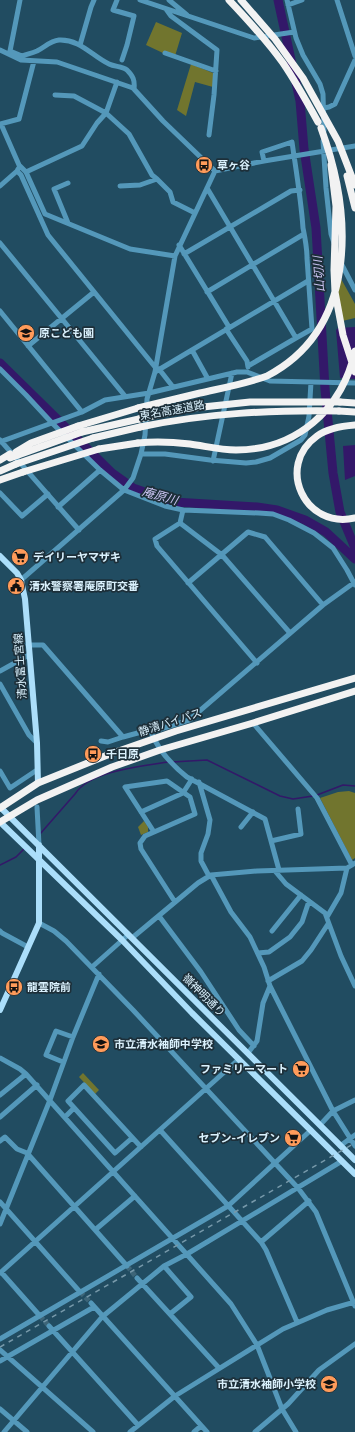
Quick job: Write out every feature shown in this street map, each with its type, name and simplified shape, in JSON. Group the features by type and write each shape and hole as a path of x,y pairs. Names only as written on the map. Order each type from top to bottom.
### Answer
{"highway":[{"path":"229,0 283,63 302,93 319,125 339,179 348,216"},
{"path":"241,0 288,55 303,78 338,141 355,185"},
{"path":"317,102 337,146 347,176 355,208"},
{"path":"319,125 329,158 335,193 336,222 334,280 338,310 346,348 355,372"},
{"path":"348,295 352,267"},
{"path":"333,326 344,305"},
{"path":"0,480 100,449 138,443 173,442 236,450 258,448 289,439 316,421 334,401 345,382 355,351"},
{"path":"80,429 138,408 224,388 266,376 289,365 309,352"},
{"name":"東名高速道路","path":"0,461 80,429 191,408 250,402 355,402"},
{"name":"東名高速道路","path":"0,471 16,464 93,438 140,427 204,416 276,411 355,412"},
{"path":"355,425 336,428 317,436 306,447 300,457 297,473 300,492 312,508 320,514 328,517 347,520 355,518"},
{"name":"静清バイパス","path":"0,807 38,783 152,735 355,678"},
{"path":"0,822 37,800 112,767 160,750 253,724 355,691"}],"main road":[{"name":"清水富士宮線","path":"0,556 17,573 21,580 25,599 37,743 38,783"},
{"path":"0,807 39,845 40,859 39,923 0,1010"},
{"path":"0,822 40,859"},
{"name":"嶺神明通り","path":"39,845 340,1146 355,1158"},
{"name":"嶺神明通り","path":"40,859 355,1174"}],"street":[{"path":"20,0 10,51 22,58"},
{"path":"80,45 94,0"},
{"path":"117,0 113,10 134,16 122,60"},
{"path":"140,0 254,38 277,36 294,32"},
{"path":"169,0 190,17"},
{"path":"302,0 288,2 294,32 303,54 320,84 323,94 323,151 331,234 338,257 355,290"},
{"path":"337,0 355,56"},
{"path":"166,9 171,16 217,50 214,95 209,135"},
{"path":"22,58 53,41 65,41 80,45 108,64 123,67 134,77 134,89"},
{"path":"0,50 34,61 57,62 134,89 163,121 215,171"},
{"path":"165,53 216,71"},
{"path":"34,61 19,119 0,124 19,164 26,172 45,214 130,249 175,256"},
{"path":"324,108 334,104 354,62"},
{"path":"354,62 355,70"},
{"path":"26,172 82,146 97,123 106,113 117,82"},
{"path":"55,95 74,96 106,113 129,134 152,175 170,192 173,202 195,213"},
{"path":"248,366 312,329 307,247 304,234 296,156 292,142 262,152 264,161"},
{"path":"215,171 264,161 355,146"},
{"path":"0,186 17,171 19,164"},
{"path":"17,171 21,175 48,235 156,369 173,387"},
{"path":"21,580 125,489 133,478 141,454 145,435 147,399 156,369 175,256 215,171"},
{"path":"120,186 140,185 157,179"},
{"path":"68,183 54,189 68,223"},
{"path":"207,188 296,338"},
{"path":"184,254 291,191 300,190"},
{"path":"207,292 304,234"},
{"path":"0,243 124,396"},
{"path":"179,245 247,361 247,372"},
{"path":"156,369 192,350 308,281"},
{"path":"28,346 94,292"},
{"path":"0,311 82,412"},
{"path":"192,350 208,379"},
{"path":"0,369 100,470 125,489 165,506 183,510 273,514 289,520 314,534 333,548 355,583 323,605 189,720 152,735"},
{"path":"79,530 0,441 67,418 106,400 149,393 232,374 247,372 270,381 355,383"},
{"path":"213,461 232,374"},
{"path":"141,454 165,454 213,461 246,463 270,458 301,440 305,435 314,382"},
{"path":"58,506 100,470"},
{"path":"0,492 22,516 48,494"},
{"path":"183,510 180,523 155,539 157,546 257,663"},
{"path":"180,523 222,555 290,633"},
{"path":"188,583 248,532 265,538 323,605"},
{"path":"28,645 44,645 123,737"},
{"path":"0,671 29,655"},
{"path":"0,684 29,735 37,743"},
{"path":"92,967 122,940 159,916 210,876 277,870 347,868 354,864 317,798 253,724"},
{"path":"101,741 108,742 145,731 152,735 160,750 178,770 266,819 277,870 286,884 325,913 341,956 355,986"},
{"path":"0,771 10,788 38,770"},
{"path":"141,812 183,793 192,779"},
{"path":"154,832 125,787 167,781 190,797 195,814 145,836 140,843 140,849 175,902"},
{"path":"199,782 210,820 208,834 201,853 201,861 231,912 250,937 264,967 269,984 333,1111 352,1136 355,1146"},
{"path":"37,807 39,845"},
{"path":"271,841 301,834 298,808"},
{"path":"241,827 253,812"},
{"path":"327,918 341,893 347,868"},
{"path":"272,931 301,895"},
{"path":"258,953 269,952 290,937 302,922 309,901"},
{"path":"159,916 201,972 239,1030 254,1046"},
{"path":"39,923 54,931 66,941 99,974 276,1163 309,1201 316,1212 354,1304 334,1307 283,1328 257,1346 175,1396 130,1432"},
{"path":"248,1053 257,1041 263,1004 269,984 302,961 312,950 328,924"},
{"path":"0,931 2,934 28,947"},
{"path":"0,1224 99,974"},
{"path":"63,1062 46,1055 56,1030 73,1037"},
{"path":"0,1058 20,1069 37,1085 231,1304 257,1346 282,1409 296,1432"},
{"path":"40,1316 0,1272 114,1172 239,1058"},
{"path":"0,1095 26,1074"},
{"path":"0,1118 37,1085"},
{"path":"132,1138 115,1153 68,1101 84,1085 141,1147"},
{"path":"320,1125 333,1111 355,1100"},
{"path":"65,1117 74,1108"},
{"path":"160,1130 261,1242 266,1250 297,1322"},
{"path":"0,1339 228,1206 311,1130"},
{"path":"340,1146 352,1136"},
{"path":"0,1141 5,1137 17,1148 27,1153 127,1266"},
{"path":"4,1432 102,1317 142,1283 164,1266 187,1254 342,1161"},
{"path":"95,1230 135,1196"},
{"path":"261,1242 309,1201"},
{"path":"0,1202 80,1292"},
{"path":"164,1266 191,1296 170,1314"},
{"path":"137,1278 219,1368"},
{"path":"0,1361 51,1328 92,1305 207,1432"},
{"path":"51,1328 138,1426"},
{"path":"255,1432 282,1409 320,1370 355,1344"},
{"path":"0,1350 93,1432"},
{"path":"0,1409 27,1432"},
{"path":"194,1432 201,1426"}],"green space":[{"path":"156,22 182,33 175,56 163,53 146,45"},
{"path":"191,64 213,73 213,87 195,82 186,116 177,110"},
{"path":"340,277 355,304 355,318 338,322 333,279"},
{"path":"349,791 355,793 355,858 352,860 320,798 338,792"},
{"path":"144,821 148,827 148,832 141,835 138,827"},
{"path":"83,1073 99,1090 95,1094 79,1077"}],"shaded area":[{"path":"355,327 355,379 340,378 336,330 338,328"},
{"path":"355,445 355,476 345,480 343,446"}],"waterway":[{"name":"山切川","path":"278,0 300,101 304,149 316,228 325,389 333,473 340,512 355,548"},
{"name":"庵原川","path":"0,363 112,473 133,488 174,502 257,507 277,510 305,520 326,532 355,559"},
{"path":"172,762 207,760 280,796 293,799 313,796"},
{"path":"40,834 82,786 92,780 117,771 168,762"},
{"path":"317,795 343,785 355,786"},
{"path":"0,865 16,857 24,849"}],"tunnel":[{"path":"127,1266 137,1278"},
{"path":"80,1292 91,1303"},
{"path":"40,1316 49,1326"}],"railway":[{"path":"0,1347 355,1143"}],"place":[{"name":"草ヶ谷","path":"204,165"},
{"name":"原こども園","path":"26,333"},
{"name":"デイリーヤマザキ","path":"20,557"},
{"name":"清水警察署庵原町交番","path":"16,586"},
{"name":"千日原","path":"93,754"},
{"name":"龍雲院前","path":"14,987"},
{"name":"市立清水袖師中学校","path":"101,1044"},
{"name":"ファミリーマート","path":"301,1069"},
{"name":"セブン-イレブン","path":"293,1138"},
{"name":"市立清水袖師小学校","path":"329,1384"}]}
